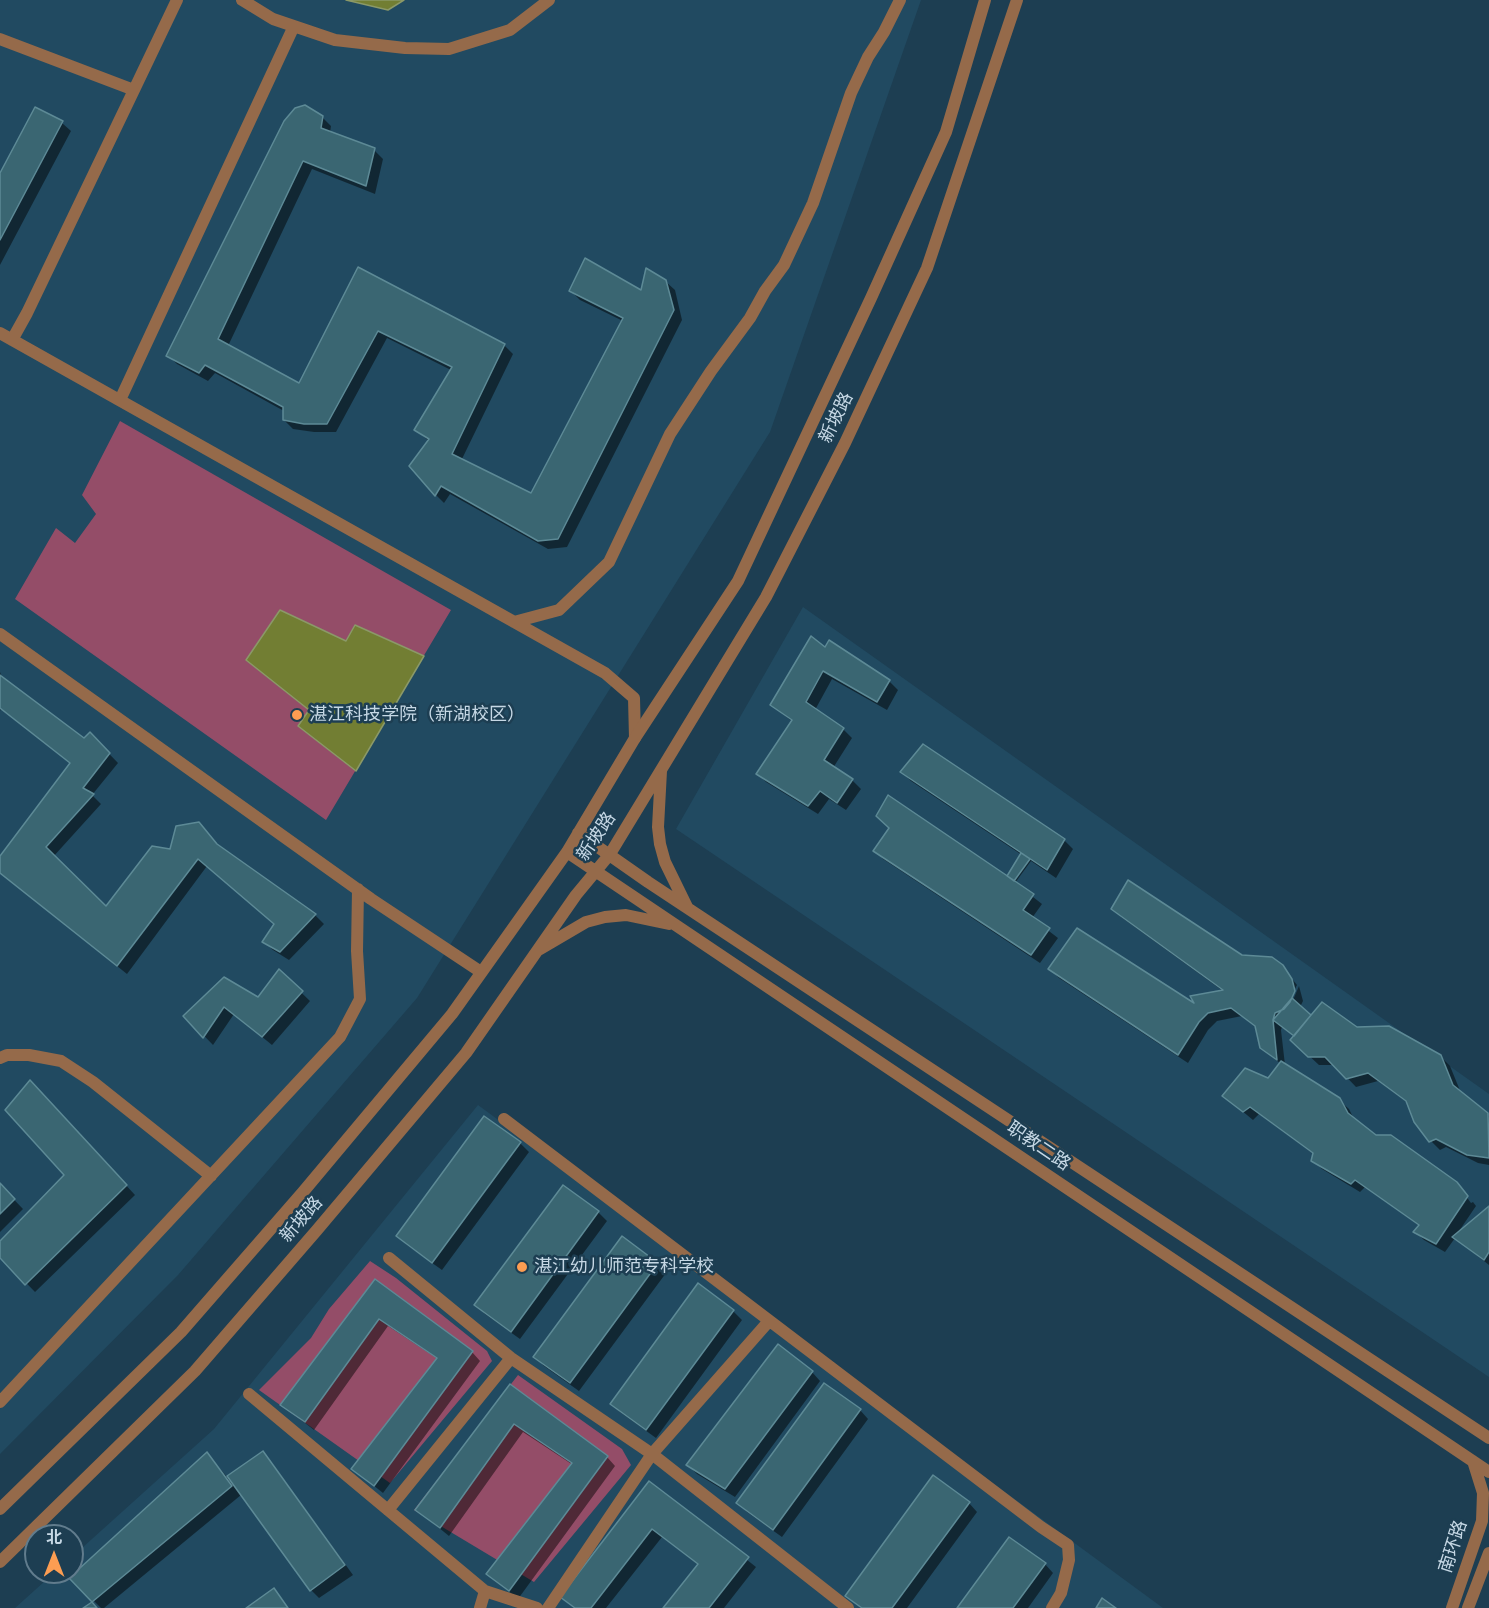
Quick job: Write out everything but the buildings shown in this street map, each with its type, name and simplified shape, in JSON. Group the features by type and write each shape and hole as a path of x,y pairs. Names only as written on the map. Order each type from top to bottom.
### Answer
{"street":[{"path":"12,340 177,0"},
{"path":"242,0 273,18 335,40 405,48 449,49 510,30 549,0"},
{"path":"514,622 559,610 609,562 670,434 784,265 813,203 851,93 900,0"},
{"name":"新坡路","path":"0,1509 181,1332 303,1192 452,1014 567,852 635,738 738,581 866,309 946,132 985,0"},
{"name":"新坡路","path":"0,1562 195,1371 317,1230 466,1053 576,895 610,854 766,597 845,443 927,268 1017,0"},
{"path":"120,400 294,26"},
{"path":"0,39 134,90"},
{"path":"0,333 605,673 634,698 635,738"},
{"path":"0,634 358,889 481,972"},
{"path":"661,770 658,827 660,844 665,862 687,908"},
{"name":"职教二路","path":"578,833 687,908 1488,1436"},
{"name":"职教二路","path":"567,852 1489,1472"},
{"path":"0,1402 340,1037 360,999 357,951 358,889"},
{"path":"537,952 586,922 605,917 626,915 675,925"},
{"path":"0,1058 7,1055 29,1055 61,1061 93,1082 211,1176"},
{"path":"504,1119 1041,1527 1068,1545 1069,1560 1061,1593 1052,1608"},
{"path":"389,1258 511,1358 652,1454 848,1608"},
{"path":"548,1608 652,1454 769,1321"},
{"path":"388,1510 511,1358"},
{"path":"249,1394 485,1591 537,1608"},
{"name":"南环路","path":"1452,1608 1482,1521 1484,1493 1473,1461"},
{"name":"南环路","path":"1468,1608 1489,1553"},
{"path":"480,1608 485,1591"}],"shaded area":[{"name":"湛江科技学院（新湖校区）","path":"0,0 921,0 770,432 417,998 178,1275 0,1454"},
{"path":"346,0 404,0 388,10"},
{"path":"120,421 451,610 326,820 15,599 56,528 75,543 96,514 82,495"},
{"path":"803,607 1489,1094 1489,1377 676,829"},
{"path":"280,610 346,641 355,625 424,656 356,771 298,726 309,710 246,660"},
{"name":"湛江幼儿师范专科学校","path":"478,1105 1163,1608 15,1608 42,1584 84,1584 84,1546 214,1429"},
{"path":"370,1261 396,1278 487,1351 492,1361 390,1483 259,1390 311,1338 329,1309"},
{"path":"518,1375 622,1449 631,1465 534,1582 414,1510"}],"place":[{"name":"湛江科技学院（新湖校区）","path":"297,715"},
{"name":"湛江幼儿师范专科学校","path":"522,1267"}]}
